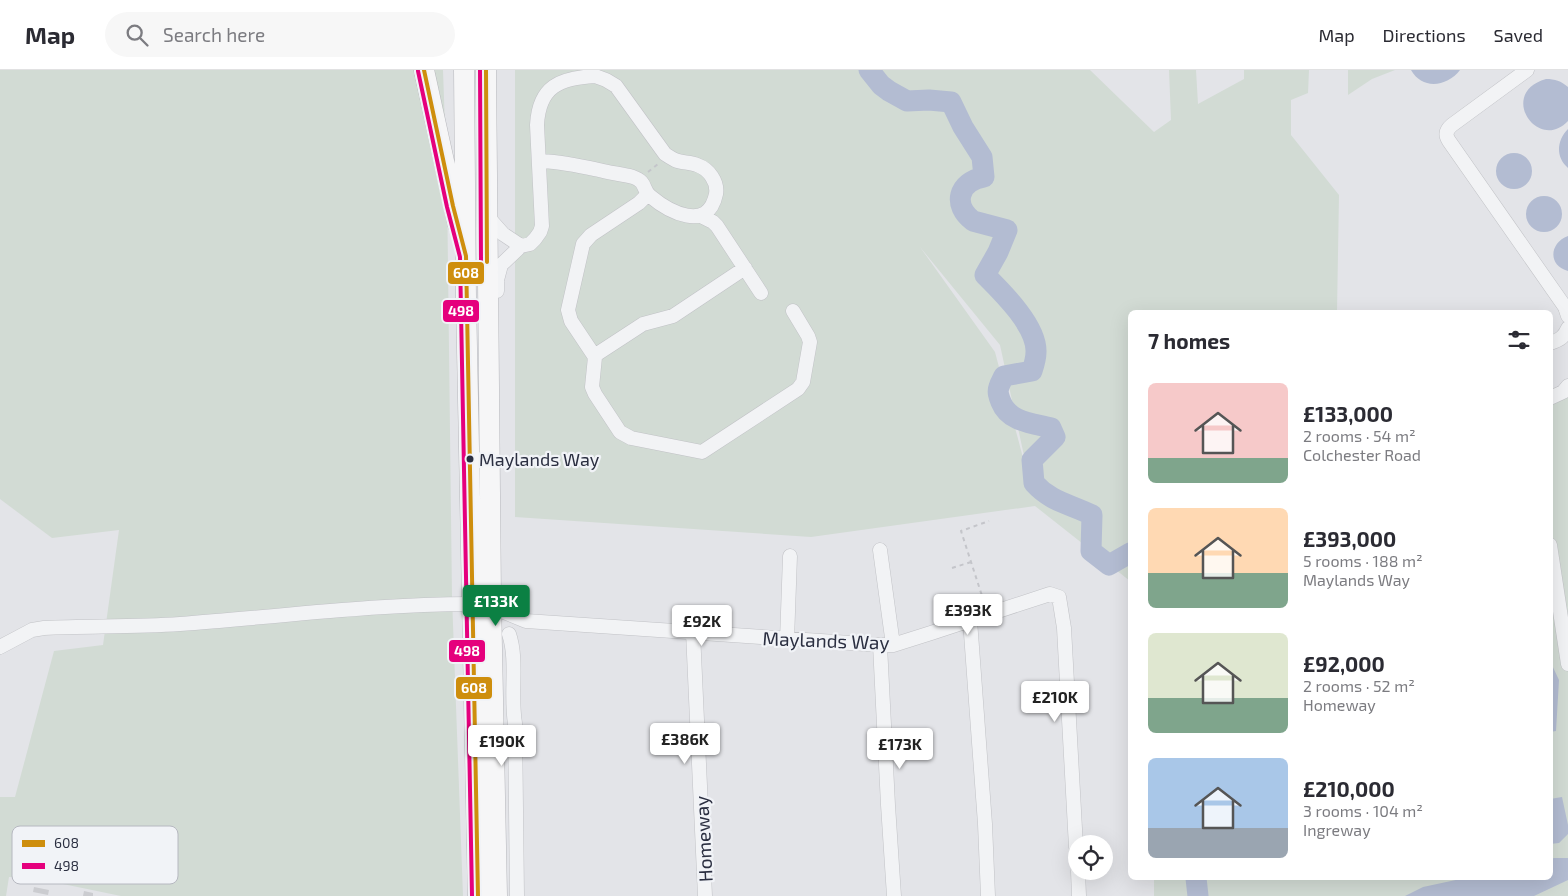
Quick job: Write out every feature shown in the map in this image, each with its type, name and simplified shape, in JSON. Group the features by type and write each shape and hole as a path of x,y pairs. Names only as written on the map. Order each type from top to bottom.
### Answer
{"highway":[{"path":"424,70 453,206 466,256"},
{"path":"464,70 471,604 478,896"},
{"path":"486,70 487,216 496,604 492,662 497,896"}],"street":[{"path":"1527,70 1452,124 1447,129 1446,136 1566,307 1568,316"},
{"path":"490,366 497,314 498,272 501,265 521,246 530,244 535,239 542,226 539,161 538,113 544,97 552,88 563,81 593,73 616,86 665,154 675,160 706,169 713,177 716,196 710,209 700,216 693,218 672,210 648,194 645,185 633,178 558,162 539,161"},
{"path":"648,194 639,203 586,238 581,249 568,310 569,316 594,356 592,387 620,432 631,438 702,452 801,387 810,342 793,311"},
{"path":"487,216 503,234 521,246"},
{"path":"700,216 718,226 761,293"},
{"path":"594,356 643,324 673,316 745,268"},
{"path":"1553,341 1567,336"},
{"path":"1553,397 1563,392 1568,386"},
{"path":"880,550 886,645 888,805 894,896"},
{"path":"787,640 790,556"},
{"path":"1553,565 1568,664"},
{"name":"Maylands Way","path":"496,604 508,614 526,621 787,640 886,645 1050,594 1059,597 1064,628 1075,835"},
{"path":"0,647 32,630 44,628 179,624 339,610 471,604"},
{"path":"496,604 510,633 512,645 517,896"},
{"path":"970,620 988,896"},
{"path":"492,662 510,633 518,624 526,621"},
{"name":"Homeway","path":"693,632 705,896"},
{"path":"1078,880 1079,896"}],"path":[{"path":"638,180 659,163 665,154"},
{"path":"988,614 961,531 989,521"},
{"path":"952,568 971,562"}],"shaded area":[{"path":"0,70 443,70 447,184 452,597 463,896 121,896 63,884 178,884 178,826 12,826 12,877 9,877 6,896 0,896 0,797 15,797 54,651 103,645 119,530 52,538 0,499"},
{"path":"515,70 1090,70 1154,132 1171,120 1169,70 1196,70 1198,104 1244,79 1244,70 1309,70 1308,93 1291,100 1291,135 1339,195 1337,310 1128,310 1128,579 1035,506 811,537 515,517","holes":["920,247 1000,345 1031,488 995,352"]},
{"path":"1348,70 1395,70 1372,79 1348,95"},
{"path":"1568,394 1568,896 1154,896 1154,880 1553,880 1553,397"}],"water":[{"path":"1411,70 1460,70 1448,80 1435,84 1421,81"},
{"path":"1546,79 1558,81 1568,87 1568,121 1556,129 1545,130 1535,125 1527,117 1524,107 1525,96 1532,86"},
{"path":"1568,129 1568,168 1561,159 1559,148 1564,133"},
{"path":"1514,153 1521,154 1527,158 1531,164 1531,178 1527,184 1521,188 1514,189 1507,188 1501,184 1497,178 1496,171 1497,164 1501,158 1507,154"},
{"path":"1544,196 1551,197 1557,201 1561,207 1561,221 1557,227 1551,231 1544,232 1537,231 1531,227 1527,221 1526,214 1527,207 1531,201 1537,197"},
{"path":"1568,236 1568,271 1557,264 1553,254 1557,244"},
{"path":"1553,667 1559,680 1556,731 1553,732"},
{"path":"1562,797 1568,834 1559,843 1553,844 1553,798"},
{"path":"1553,858 1568,858 1568,880 1534,896 1405,896 1423,887 1456,880 1553,880"}],"building":[{"path":"34,887 49,890 48,895 33,892"},
{"path":"84,891 93,893 93,896 83,896"}],"waterway":[{"path":"869,70 881,85 907,101 951,102 963,127 982,157 984,177 968,184 961,195 960,201 966,215 973,221 1007,230 998,252 985,275 1009,300 1025,321 1035,342 1036,352 1032,371 1004,376 998,389 1000,400 1005,409 1015,418 1051,428 1055,437 1032,460 1034,483 1054,499 1092,515 1091,551 1109,565 1128,554"},
{"path":"1196,880 1198,896"}],"transit line":[{"name":"608","path":"424,70 453,206 466,256 478,896"},
{"name":"498","path":"480,70 481,262"},
{"name":"608","path":"486,70 487,262"},
{"name":"498","path":"418,71 447,207 460,257 472,896"}],"place":[{"name":"Maylands Way","path":"470,459"}]}
